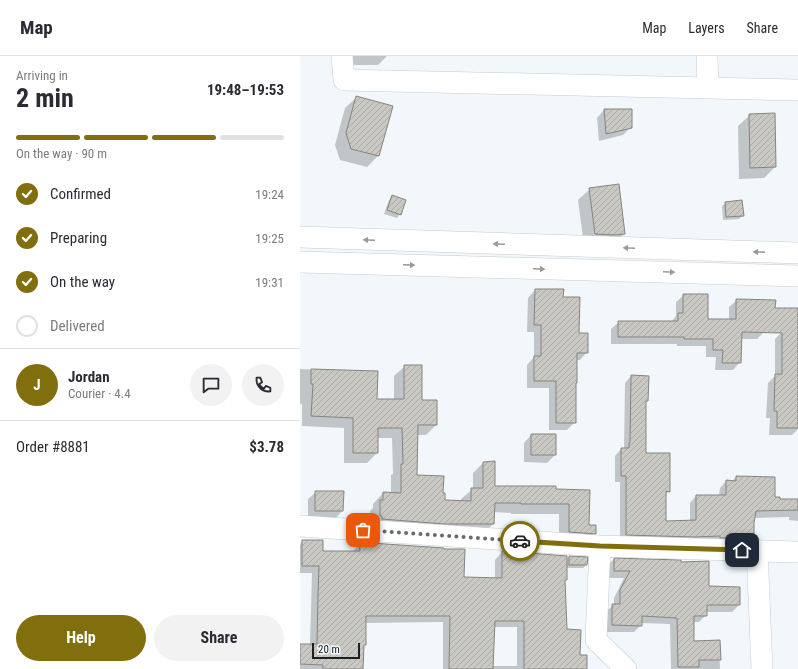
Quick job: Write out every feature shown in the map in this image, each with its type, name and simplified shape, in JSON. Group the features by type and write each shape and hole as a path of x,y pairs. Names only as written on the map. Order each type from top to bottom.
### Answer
{"street":[{"path":"342,56 344,80 798,90"},
{"path":"708,56 708,88"},
{"path":"300,238 798,253"},
{"path":"300,262 798,276"},
{"path":"300,526 600,546 798,552"},
{"path":"600,546 596,640 626,669"},
{"path":"757,550 762,669"}],"building":[{"path":"356,96 393,106 379,156 351,149 346,133"},
{"path":"604,109 632,109 632,128 606,134"},
{"path":"775,113 776,167 750,168 749,114"},
{"path":"619,184 625,234 595,234 589,188"},
{"path":"392,195 406,200 401,215 387,210"},
{"path":"742,200 744,216 726,217 725,202"},
{"path":"535,289 564,289 563,297 580,297 579,333 588,333 588,353 577,353 576,423 556,423 556,381 534,381 534,356 541,356 541,325 534,325"},
{"path":"683,294 708,294 708,319 736,319 736,299 776,300 775,308 798,308 798,428 777,428 777,411 774,411 775,374 782,374 782,333 742,332 741,363 722,363 723,350 713,350 713,339 684,339 684,337 618,337 618,321 678,321 678,313 683,313"},
{"path":"404,365 422,365 422,400 437,400 437,425 418,425 417,475 444,476 443,493 445,493 445,500 471,501 471,488 483,488 483,462 495,461 495,486 556,486 556,489 590,490 589,525 596,525 596,534 569,532 569,504 495,503 494,524 444,524 382,519 382,516 380,516 380,500 383,500 383,492 401,493 401,464 403,464 402,428 378,428 378,453 353,453 353,418 311,416 313,384 311,384 311,369 378,371 377,399 404,399"},
{"path":"631,375 649,376 648,401 646,401 646,453 670,453 670,492 666,491 666,521 696,520 696,495 726,495 726,480 736,481 736,476 775,477 775,497 780,497 780,499 798,499 798,510 756,511 754,538 720,538 720,536 695,537 626,535 626,476 621,476 621,448 629,448 630,443"},
{"path":"531,434 556,434 556,455 531,455"},
{"path":"315,491 344,491 343,511 315,511"},
{"path":"302,540 323,540 323,551 360,551 359,543 465,549 464,577 502,578 502,551 567,556 567,580 565,580 567,629 581,630 580,655 587,655 587,669 524,669 524,621 495,621 493,669 449,669 450,616 366,616 366,645 364,645 363,669 323,669 323,665 300,664 300,644 317,644 319,566 302,566"},
{"path":"569,556 588,557 587,565 569,565"},
{"path":"614,558 681,560 681,562 709,561 709,586 740,587 740,605 707,605 707,616 694,616 694,641 720,640 721,660 699,660 699,667 678,667 677,618 642,616 642,626 612,625 612,604 620,604 620,590 630,571 614,571"}],"way so far":[{"path":"363,530 520,541"}],"route":[{"path":"520,541 600,546 742,550"}]}
